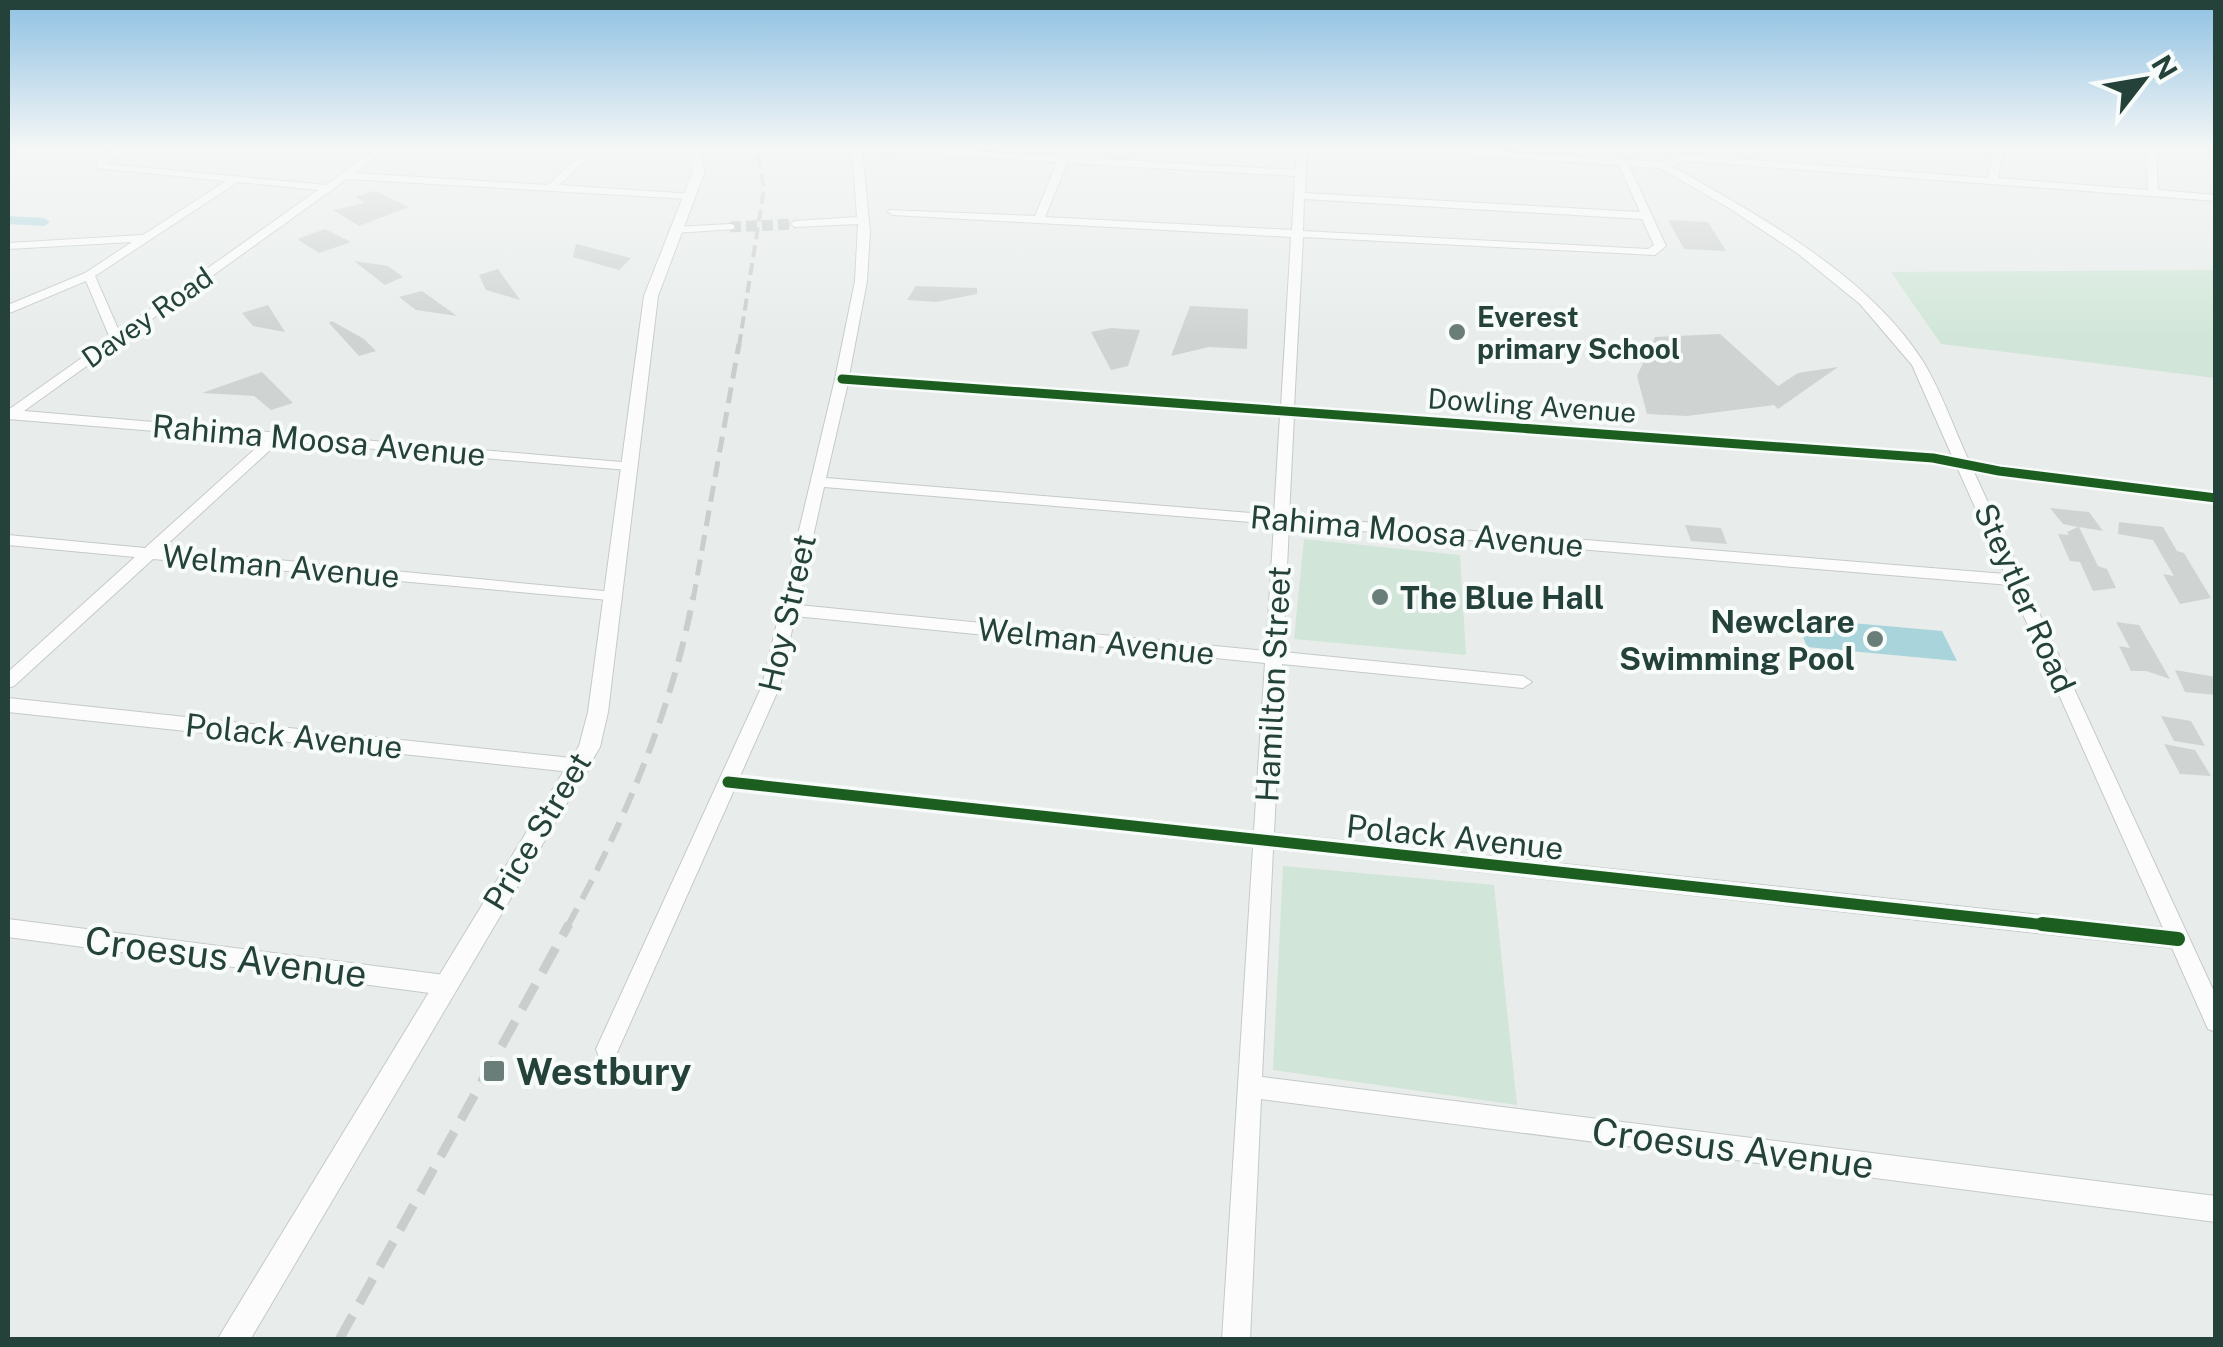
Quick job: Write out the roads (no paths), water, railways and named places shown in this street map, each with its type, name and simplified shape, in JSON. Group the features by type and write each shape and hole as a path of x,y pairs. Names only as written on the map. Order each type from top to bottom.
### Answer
{"street":[{"path":"8,308 90,276 188,211"},
{"name":"Davey Road","path":"9,415 296,211"},
{"name":"Price Street","path":"232,1340 580,766 596,726 650,296 683,211"},
{"name":"Hoy Street","path":"607,1049 766,702 842,379 862,268 861,211"},
{"path":"1040,217 1043,211"},
{"name":"Hamilton Street","path":"1236,1340 1300,211"},
{"path":"1559,211 1648,216"},
{"path":"894,212 1651,253 1660,246 1646,211"},
{"name":"Steytler Road","path":"1739,211 1804,250 1865,300 1918,364 2216,1022"},
{"path":"795,224 862,220"},
{"path":"675,230 730,227"},
{"path":"8,246 147,238"},
{"path":"90,276 116,338"},
{"name":"Dowling Avenue","path":"842,379 1858,451 2216,498"},
{"name":"Rahima Moosa Avenue","path":"9,415 628,466"},
{"path":"8,682 276,437"},
{"name":"Rahima Moosa Avenue","path":"818,482 2017,580"},
{"name":"Welman Avenue","path":"8,540 614,597"},
{"name":"Welman Avenue","path":"788,610 1523,682"},
{"name":"Polack Avenue","path":"8,705 580,766"},
{"name":"Polack Avenue","path":"728,782 2178,939"},
{"name":"Croesus Avenue","path":"8,928 446,985"},
{"name":"Croesus Avenue","path":"1251,1087 2216,1209"}],"water":[{"name":"Newclare Swimming Pool","path":"1796,618 1942,631 1957,661 1807,647"}],"waterway":[{"path":"8,220 44,222"}],"tunnel":[{"path":"730,227 795,224"}],"railway":[{"path":"739,346 761,211"},
{"path":"693,600 739,344"},
{"path":"567,927 643,766 673,681 693,597"},
{"path":"339,1340 569,924"}],"place":[{"name":"Everest primary School","path":"1457,332"},
{"name":"The Blue Hall","path":"1380,597"},
{"name":"Newclare Swimming Pool","path":"1875,639"},
{"name":"Westbury","path":"494,1071"}]}
